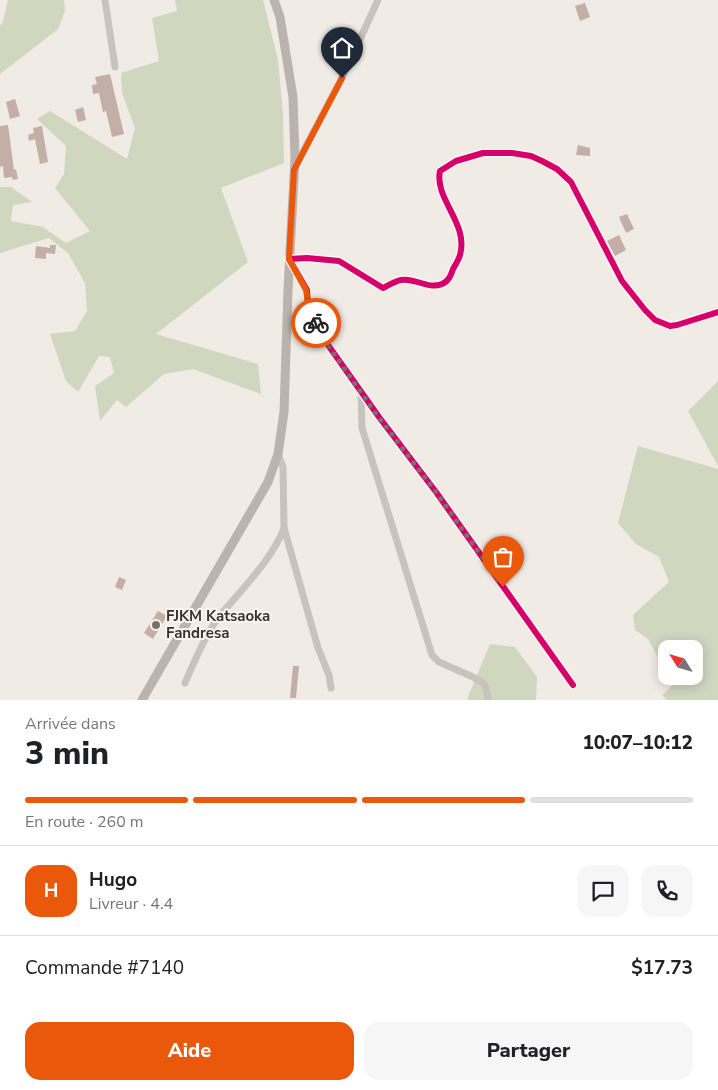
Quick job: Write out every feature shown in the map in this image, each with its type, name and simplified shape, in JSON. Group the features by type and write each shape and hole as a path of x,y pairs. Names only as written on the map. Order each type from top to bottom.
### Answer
{"main road":[{"path":"142,700 268,482 278,454 284,412 289,259 295,158 293,98 280,17 274,0"}],"street":[{"path":"105,0 116,67"},
{"path":"294,170 342,78 378,0"},
{"path":"573,685 436,492 321,335 308,303 306,290 289,259 307,258 339,261 383,288 402,279 433,286 440,285 450,278 460,254 461,237 456,219 444,198 438,180 440,171 456,161 484,152 512,153 531,156 542,161 557,169 571,182 622,281 655,320 670,326 718,312"},
{"path":"361,392 362,428 432,655 439,662 484,684 488,700"},
{"path":"278,454 283,467 284,528 318,648 329,675 331,688"},
{"path":"185,683 193,662 216,620 272,552 284,528"}],"green space":[{"path":"8,0 64,0 65,11 58,29 0,74 0,24 2,25"},
{"path":"175,0 263,0 278,60 283,114 284,163 221,188 248,262 156,334 258,364 261,394 193,369 164,374 126,407 117,400 100,421 95,386 114,373 110,357 99,356 78,392 66,381 50,334 75,331 87,311 85,283 68,253 49,238 0,253 0,187 11,187 32,202 13,205 11,221 43,227 66,243 90,231 55,188 64,174 66,146 37,119 50,111 127,159 135,128 122,93 121,73 159,61 152,18 177,11"},
{"path":"718,381 718,466 688,411"},
{"path":"638,446 718,469 718,700 667,700 662,695 673,685 703,685 703,640 658,640 658,657 648,639 635,630 633,615 669,582 659,557 636,544 618,523"},
{"path":"490,644 515,647 537,677 536,700 468,700"}],"building":[{"path":"585,3 590,17 580,21 575,6"},
{"path":"110,74 124,134 112,137 106,111 103,112 99,93 93,94 92,85 97,84 95,77"},
{"path":"15,99 20,116 10,119 6,102"},
{"path":"83,107 86,120 78,122 75,110"},
{"path":"8,125 14,170 16,169 18,179 13,180 12,177 4,178 3,166 0,167 0,126"},
{"path":"42,126 48,162 40,164 35,139 29,141 28,135 34,133 33,128"},
{"path":"578,145 590,148 590,156 576,155"},
{"path":"627,214 634,229 626,233 619,217"},
{"path":"619,235 626,250 615,256 607,241"},
{"path":"50,245 56,245 55,254 46,253 46,259 35,258 36,246 50,248"},
{"path":"119,577 126,580 122,590 115,587"},
{"name":"FJKM Katsaoka Fandresa","path":"158,611 167,616 153,639 144,633"},
{"path":"293,666 299,666 296,698 290,698"}],"cycle path":[{"path":"573,685 436,492 379,417 321,335 308,303 307,290 289,259 307,258 339,261 383,288 401,280 411,280 426,285 442,284 449,278 458,260 461,243 460,232 442,191 440,171 456,161 483,153 512,153 531,156 542,161 557,169 571,182 622,281 655,320 670,326 718,312"}],"way so far":[{"path":"316,323 321,335 379,418 436,492 503,587"}],"place":[{"name":"FJKM Katsaoka Fandresa","path":"156,625"}],"route":[{"path":"316,323 308,303 306,290 289,259 294,170 342,78"}]}
